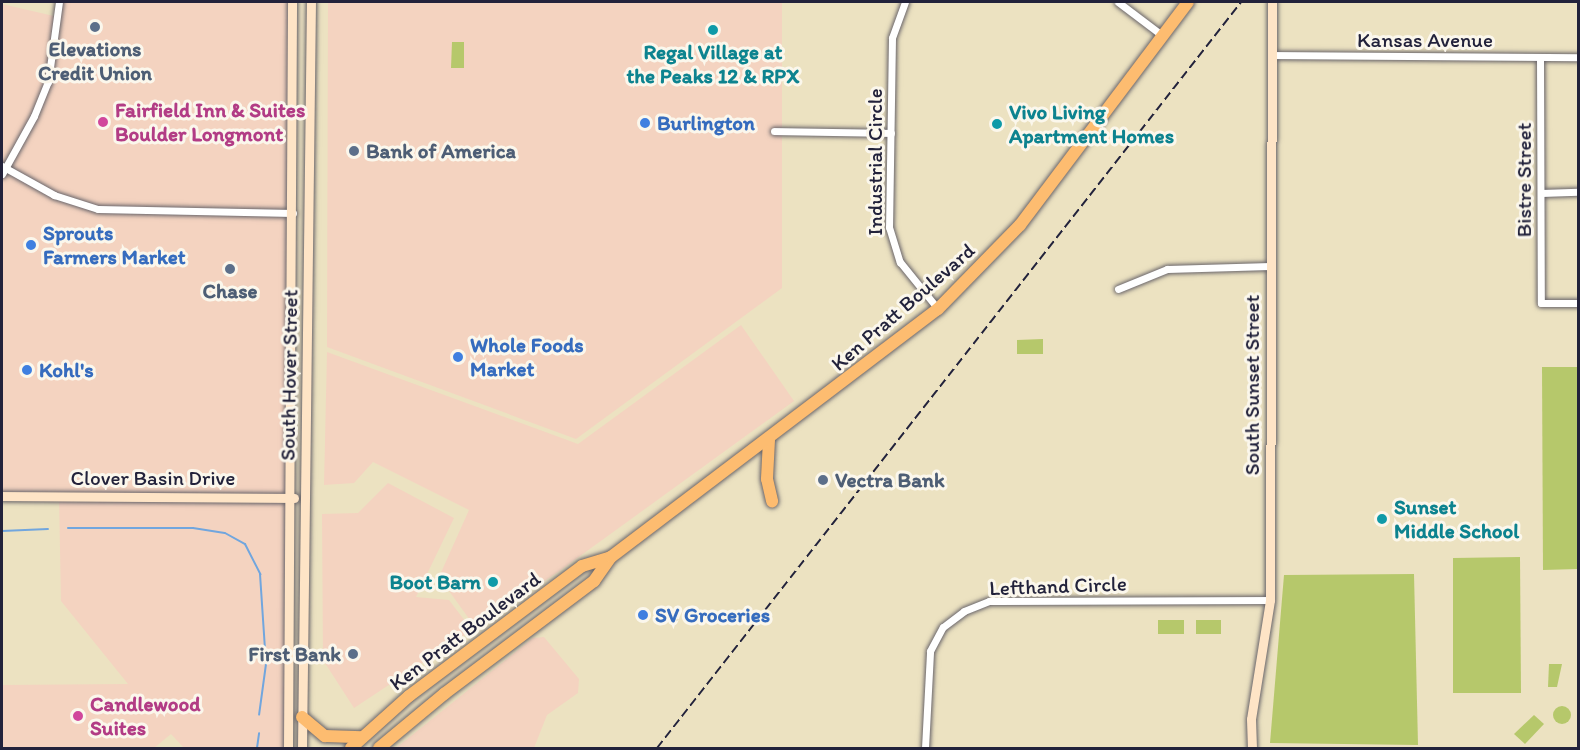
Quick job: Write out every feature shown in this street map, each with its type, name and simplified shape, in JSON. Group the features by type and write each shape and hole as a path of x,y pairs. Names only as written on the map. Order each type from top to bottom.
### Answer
{"highway":[{"name":"Ken Pratt Boulevard","path":"378,748 444,694 594,581 611,557 769,440 938,309 1020,225 1188,2"},
{"path":"769,440 767,479 772,501"},
{"name":"Ken Pratt Boulevard","path":"351,748 409,696 582,566 611,557"},
{"path":"302,717 324,736 362,737"}],"main road":[{"name":"South Hover Street","path":"288,748 293,213 292,2"},
{"name":"South Hover Street","path":"302,748 311,2"},
{"name":"South Sunset Street","path":"1252,748 1251,719 1270,600 1272,2"},
{"path":"293,213 309,213"},
{"name":"Clover Basin Drive","path":"2,496 305,498"}],"street":[{"path":"59,2 48,82 34,116 3,169 54,195 98,209 293,213"},
{"name":"Industrial Circle","path":"905,2 892,38 889,226 892,245 900,262 938,309"},
{"path":"1118,2 1163,36"},
{"name":"Kansas Avenue","path":"1271,55 1578,57"},
{"name":"Bistre Street","path":"1540,57 1541,303 1578,303"},
{"path":"774,131 891,133"},
{"path":"1541,193 1578,192"},
{"path":"1118,289 1167,269 1270,266"},
{"name":"Lefthand Circle","path":"926,748 930,651 943,627 964,611 997,601 1270,600"}],"shaded area":[{"path":"59,2 293,2 291,497 2,495 2,4 58,17"},
{"path":"328,2 782,2 782,288 576,439 327,347"},
{"path":"741,325 794,401 558,572 475,627 439,577 469,510 373,462 354,483 324,485 327,352 578,444"},
{"path":"388,483 454,518 416,597 449,600 472,630 354,708 323,660 322,514 358,513"},
{"path":"59,497 290,498 288,748 184,748 171,734 154,748 2,748 2,685 128,684 61,601"},
{"path":"544,637 579,679 578,693 547,715 534,748 396,748 533,638"}],"green space":[{"path":"452,42 464,42 464,68 451,68"},
{"path":"1043,339 1043,354 1017,354 1017,340"},
{"path":"1542,367 1578,367 1578,569 1543,570"},
{"path":"1520,557 1521,693 1453,693 1453,558"},
{"path":"1414,574 1418,745 1270,743 1284,575"},
{"path":"1158,620 1184,620 1184,634 1158,634"},
{"path":"1196,620 1221,620 1221,634 1196,634"},
{"path":"1549,664 1562,664 1557,687 1548,687"},
{"path":"1562,706 1568,709 1571,715 1568,721 1562,724 1556,721 1553,715 1556,709"},
{"path":"1534,715 1544,724 1525,744 1514,734"}],"waterway":[{"path":"68,528 193,528 225,533 245,544 260,574 266,664 259,715"},
{"path":"2,531 48,529"},
{"path":"257,748 259,733"}],"railway":[{"path":"657,748 1241,2"}],"place":[{"name":"Elevations Credit Union","path":"95,27"},
{"name":"Regal Village at the Peaks 12 & RPX","path":"713,30"},
{"name":"Fairfield Inn & Suites Boulder Longmont","path":"103,122"},
{"name":"Burlington","path":"645,123"},
{"name":"Vivo Living Apartment Homes","path":"997,124"},
{"name":"Bank of America","path":"354,151"},
{"name":"Sprouts Farmers Market","path":"31,245"},
{"name":"Chase","path":"230,269"},
{"name":"Whole Foods Market","path":"458,357"},
{"name":"Kohl's","path":"27,370"},
{"name":"Vectra Bank","path":"823,480"},
{"name":"Sunset Middle School","path":"1382,519"},
{"name":"Boot Barn","path":"493,582"},
{"name":"SV Groceries","path":"643,615"},
{"name":"First Bank","path":"353,654"},
{"name":"Candlewood Suites","path":"78,716"}]}
